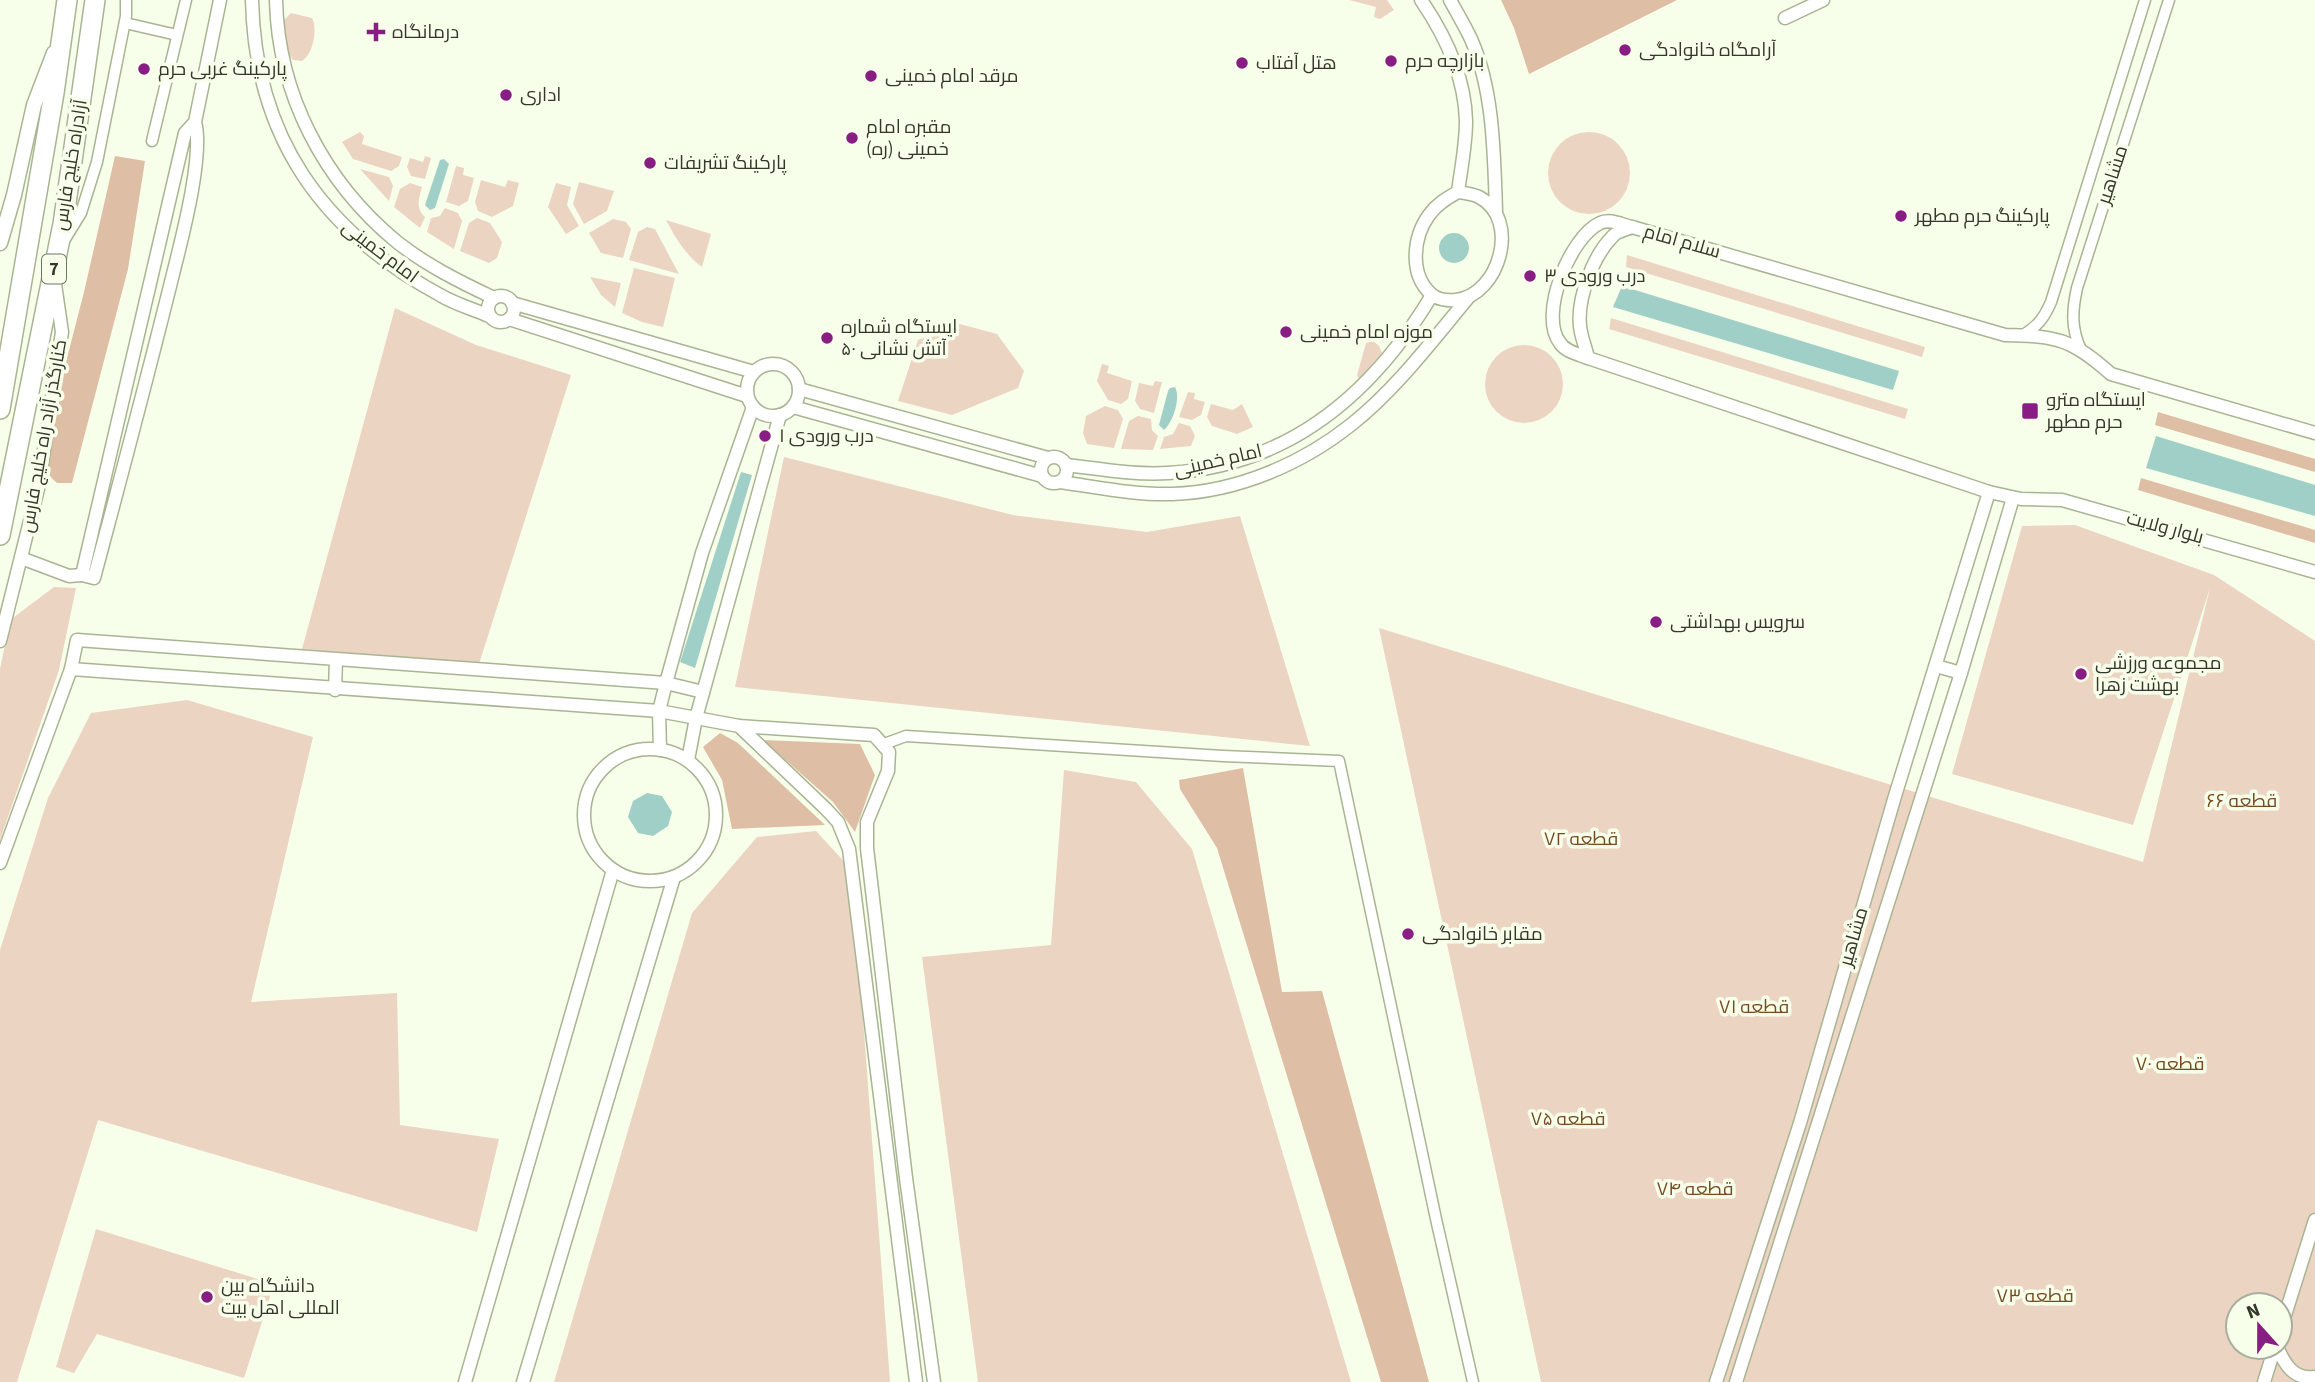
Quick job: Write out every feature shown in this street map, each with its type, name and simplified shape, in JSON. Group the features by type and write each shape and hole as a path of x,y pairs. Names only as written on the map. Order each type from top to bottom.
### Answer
{"highway":[{"name":"آزادراه خلیج فارس","path":"0,409 52,106 67,0"},
{"name":"آزادراه خلیج فارس","path":"0,535 58,250 95,0"}],"main road":[{"path":"0,243 14,195 34,105 64,26"}],"street":[{"path":"58,250 82,213 97,162 125,23 126,0"},
{"path":"152,141 186,0"},
{"path":"82,576 186,133 195,122 220,0"},
{"name":"امام خمینی","path":"252,0 253,32 269,107 287,149 320,200 348,232 390,265 442,296 489,316"},
{"name":"امام خمینی","path":"276,0 281,52 294,96 322,159 341,186 362,210 398,243 455,280 494,298"},
{"path":"1421,0 1444,39 1459,76 1466,121 1458,192"},
{"path":"1450,0 1472,40 1485,83 1494,152 1496,211 1502,231 1497,263 1485,284 1468,299 1448,301 1432,295 1419,280 1416,247 1429,215 1441,201 1458,192 1477,196 1496,211"},
{"path":"1785,18 1823,0"},
{"name":"مشاهیر","path":"2022,335 2036,327 2051,302 2145,0"},
{"name":"مشاهیر","path":"2081,350 2075,335 2072,313 2077,288 2169,0"},
{"path":"125,23 177,35"},
{"path":"21,558 69,576 94,578 166,307 187,214 199,135 195,122"},
{"path":"1632,228 1608,220 1599,223 1584,236 1568,258 1559,277 1554,303 1554,332 1558,342 1566,350 2013,498"},
{"name":"سلام امام","path":"1588,358 1580,326 1583,299 1591,274 1614,234 1632,228 2006,335 2068,341 2111,374 2315,432"},
{"name":"کنارگذر آزاد راه خلیج فارس","path":"0,641 38,489 62,332 53,271"},
{"name":"امام خمینی","path":"1066,465 1114,471 1168,473 1262,453 1302,434 1350,398 1394,352 1432,295"},
{"path":"660,750 659,711 702,553 750,402 746,388 754,372 769,364 786,367 793,373 799,389 793,407 780,415 765,415 750,402 509,319 499,322 489,316 488,304 494,298 504,297 512,303 754,372"},
{"name":"امام خمینی","path":"1060,482 1129,492 1172,494 1212,489 1269,474 1312,452 1353,424 1390,388 1468,299"},
{"path":"509,319 513,311 512,303"},
{"path":"793,407 1042,476 1050,483 1060,482 1067,472 1066,465 1056,457 1048,458 799,389"},
{"path":"688,760 696,718 780,415"},
{"path":"1042,476 1042,464 1048,458"},
{"name":"مشاهیر","path":"1716,1382 1800,1123 1891,809 1989,492"},
{"name":"مشاهیر","path":"1736,1382 1961,673 2013,498"},
{"name":"بلوار ولایت","path":"2013,498 2062,500 2315,572"},
{"path":"0,863 71,669 77,640 666,683 703,692"},
{"path":"335,690 336,660"},
{"path":"1936,666 1961,673"},
{"path":"71,669 335,690 659,711 739,726 874,734 889,752 888,771 867,822 867,848 934,1382"},
{"path":"739,726 838,822 849,849 916,1382"},
{"path":"884,744 906,736 1339,761 1473,1382"},
{"path":"640,750 660,750 688,760 703,774 713,792 717,813 714,833 705,852 691,867 674,877 658,881 643,881 613,870 599,857 589,840 584,821 585,801 592,782 605,767 621,756 640,750"},
{"path":"465,1382 613,870"},
{"path":"523,1382 674,877"},
{"path":"2293,1291 2315,1220"},
{"path":"2264,1382 2271,1361"},
{"path":"2284,1361 2295,1374 2315,1377"}],"green space":[{"path":"1349,0 1387,0 1394,10 1380,19 1374,17 1376,7"},
{"path":"291,13 312,18 314,23 312,47 302,61 293,60 287,52 284,20"},
{"path":"360,132 364,136 362,144 402,157 399,166 391,171 353,159 342,142"},
{"path":"1589,132 1605,135 1618,144 1627,157 1630,173 1627,189 1618,202 1605,211 1589,214 1573,211 1560,202 1551,189 1548,173 1551,157 1560,144 1573,135"},
{"path":"425,156 431,158 425,179 411,176 407,167 410,158 423,162"},
{"path":"456,166 464,168 463,175 474,178 468,201 459,206 446,202"},
{"path":"360,169 389,177 393,186 389,201"},
{"path":"481,180 505,187 508,180 519,183 513,206 492,217 478,211 475,202"},
{"path":"579,182 614,191 607,211 584,224 573,204"},
{"path":"410,183 422,187 419,206 425,217 420,228 394,207 400,189"},
{"path":"556,183 571,187 567,205 579,226 566,234 548,207"},
{"path":"445,208 458,213 462,221 454,249 427,232 431,218 440,216"},
{"path":"477,218 490,223 502,242 497,258 489,263 460,251 469,223"},
{"path":"613,219 626,222 631,229 623,258 601,253 589,233"},
{"path":"666,220 711,234 702,267 681,246"},
{"path":"647,227 655,229 679,274 629,260 638,232"},
{"path":"1627,255 1925,347 1922,357 1626,267"},
{"path":"634,268 675,278 663,327 622,313"},
{"path":"590,277 621,283 615,307 601,295"},
{"path":"395,308 476,345 571,375 479,664 302,649"},
{"path":"1611,318 1908,409 1905,419 1609,329"},
{"path":"960,324 997,334 1024,371 1018,388 952,415 898,401 918,340"},
{"path":"1373,341 1382,353 1359,379 1357,375 1366,343"},
{"path":"1516,345 1532,345 1546,351 1557,362 1563,376 1563,392 1557,406 1546,417 1532,423 1516,423 1502,417 1491,406 1485,392 1485,376 1491,362 1502,351"},
{"path":"1102,364 1109,366 1107,373 1132,381 1128,399 1121,404 1108,400 1097,381"},
{"path":"1155,381 1162,382 1154,413 1140,409 1135,401 1139,383 1153,386"},
{"path":"1188,392 1195,393 1194,399 1205,402 1201,415 1192,420 1179,417"},
{"path":"1211,404 1233,410 1242,404 1253,427 1237,434 1212,426 1207,417"},
{"path":"1105,406 1118,410 1123,419 1114,448 1087,444 1083,433 1086,416"},
{"path":"1138,416 1151,419 1152,430 1158,436 1153,450 1121,449 1129,421"},
{"path":"1179,423 1190,426 1195,436 1191,446 1160,449 1164,437 1173,434"},
{"path":"784,457 1013,515 1147,532 1240,516 1310,746 735,687"},
{"path":"2075,525 2214,575 2315,641 2315,1382 1541,1382 1379,628 2143,862 2210,588 2133,825 1952,774 2022,526"},
{"path":"54,587 76,588 59,670 0,840 0,669 10,620"},
{"path":"187,700 313,737 251,1002 397,993 400,1125 499,1139 477,1232 98,1120 17,1382 0,1382 0,950 48,798 91,713"},
{"path":"1064,770 1136,782 1192,849 1351,1382 978,1382 922,957 1051,945"},
{"path":"816,831 852,870 890,1382 554,1382 692,913 757,837"},
{"path":"96,1229 274,1284 244,1378 97,1334 74,1373 56,1367"}],"shaded area":[{"path":"1501,0 1677,0 1529,74 1514,28"},
{"path":"115,156 145,161 128,269 72,483 57,483 45,472 51,420"},
{"path":"2158,412 2315,459 2315,472 2155,425"},
{"path":"2141,478 2315,530 2315,543 2138,490"},
{"path":"720,733 738,743 825,825 732,829 722,780 703,747"},
{"path":"763,740 860,744 875,775 855,832 833,802"},
{"path":"1243,768 1282,992 1322,991 1429,1382 1381,1382 1217,848 1180,789 1179,780"}],"water":[{"path":"444,159 449,164 435,208 430,210 425,205 440,160"},
{"path":"1454,233 1465,237 1469,248 1465,259 1454,263 1443,259 1439,248 1443,237"},
{"path":"1622,286 1899,371 1893,390 1613,307"},
{"path":"1175,387 1175,410 1164,430 1159,425 1168,391"},
{"path":"2156,436 2315,485 2315,516 2146,468"},
{"path":"741,472 752,475 695,668 680,662"},
{"path":"647,793 662,796 672,812 668,826 653,836 638,833 628,817 633,801"}],"place":[{"name":"درمانگاه","path":"376,32"},
{"name":"آرامگاه خانوادگی","path":"1625,50"},
{"name":"بازارچه حرم","path":"1391,61"},
{"name":"هتل آفتاب","path":"1242,63"},
{"name":"پارکینگ غربی حرم","path":"144,69"},
{"name":"مرقد امام خمینی","path":"871,76"},
{"name":"اداری","path":"506,95"},
{"name":"مقبره امام خمینی (ره)","path":"852,138"},
{"name":"پارکینگ تشریفات","path":"650,163"},
{"name":"پارکینگ حرم مطهر","path":"1901,216"},
{"name":"درب ورودی ۳","path":"1530,276"},
{"name":"موزه امام خمینی","path":"1286,332"},
{"name":"ایستگاه شماره ۵۰ آتش نشانی","path":"827,338"},
{"name":"ایستگاه مترو حرم مطهر","path":"2030,411"},
{"name":"درب ورودی ۱","path":"765,436"},
{"name":"سرویس بهداشتی","path":"1656,622"},
{"name":"مجموعه ورزشی بهشت زهرا","path":"2081,674"},
{"name":"مقابر خانوادگی","path":"1408,934"},
{"name":"دانشگاه بین المللی اهل بیت","path":"207,1297"}],"park label":[{"name":"قطعه ۶۶","path":"2242,801"},
{"name":"قطعه ۷۲","path":"1581,839"},
{"name":"قطعه ۷۱","path":"1754,1007"},
{"name":"قطعه ۷۰","path":"2170,1064"},
{"name":"قطعه ۷۵","path":"1568,1119"},
{"name":"قطعه ۷۴","path":"1695,1189"},
{"name":"قطعه ۷۳","path":"2035,1296"}]}
